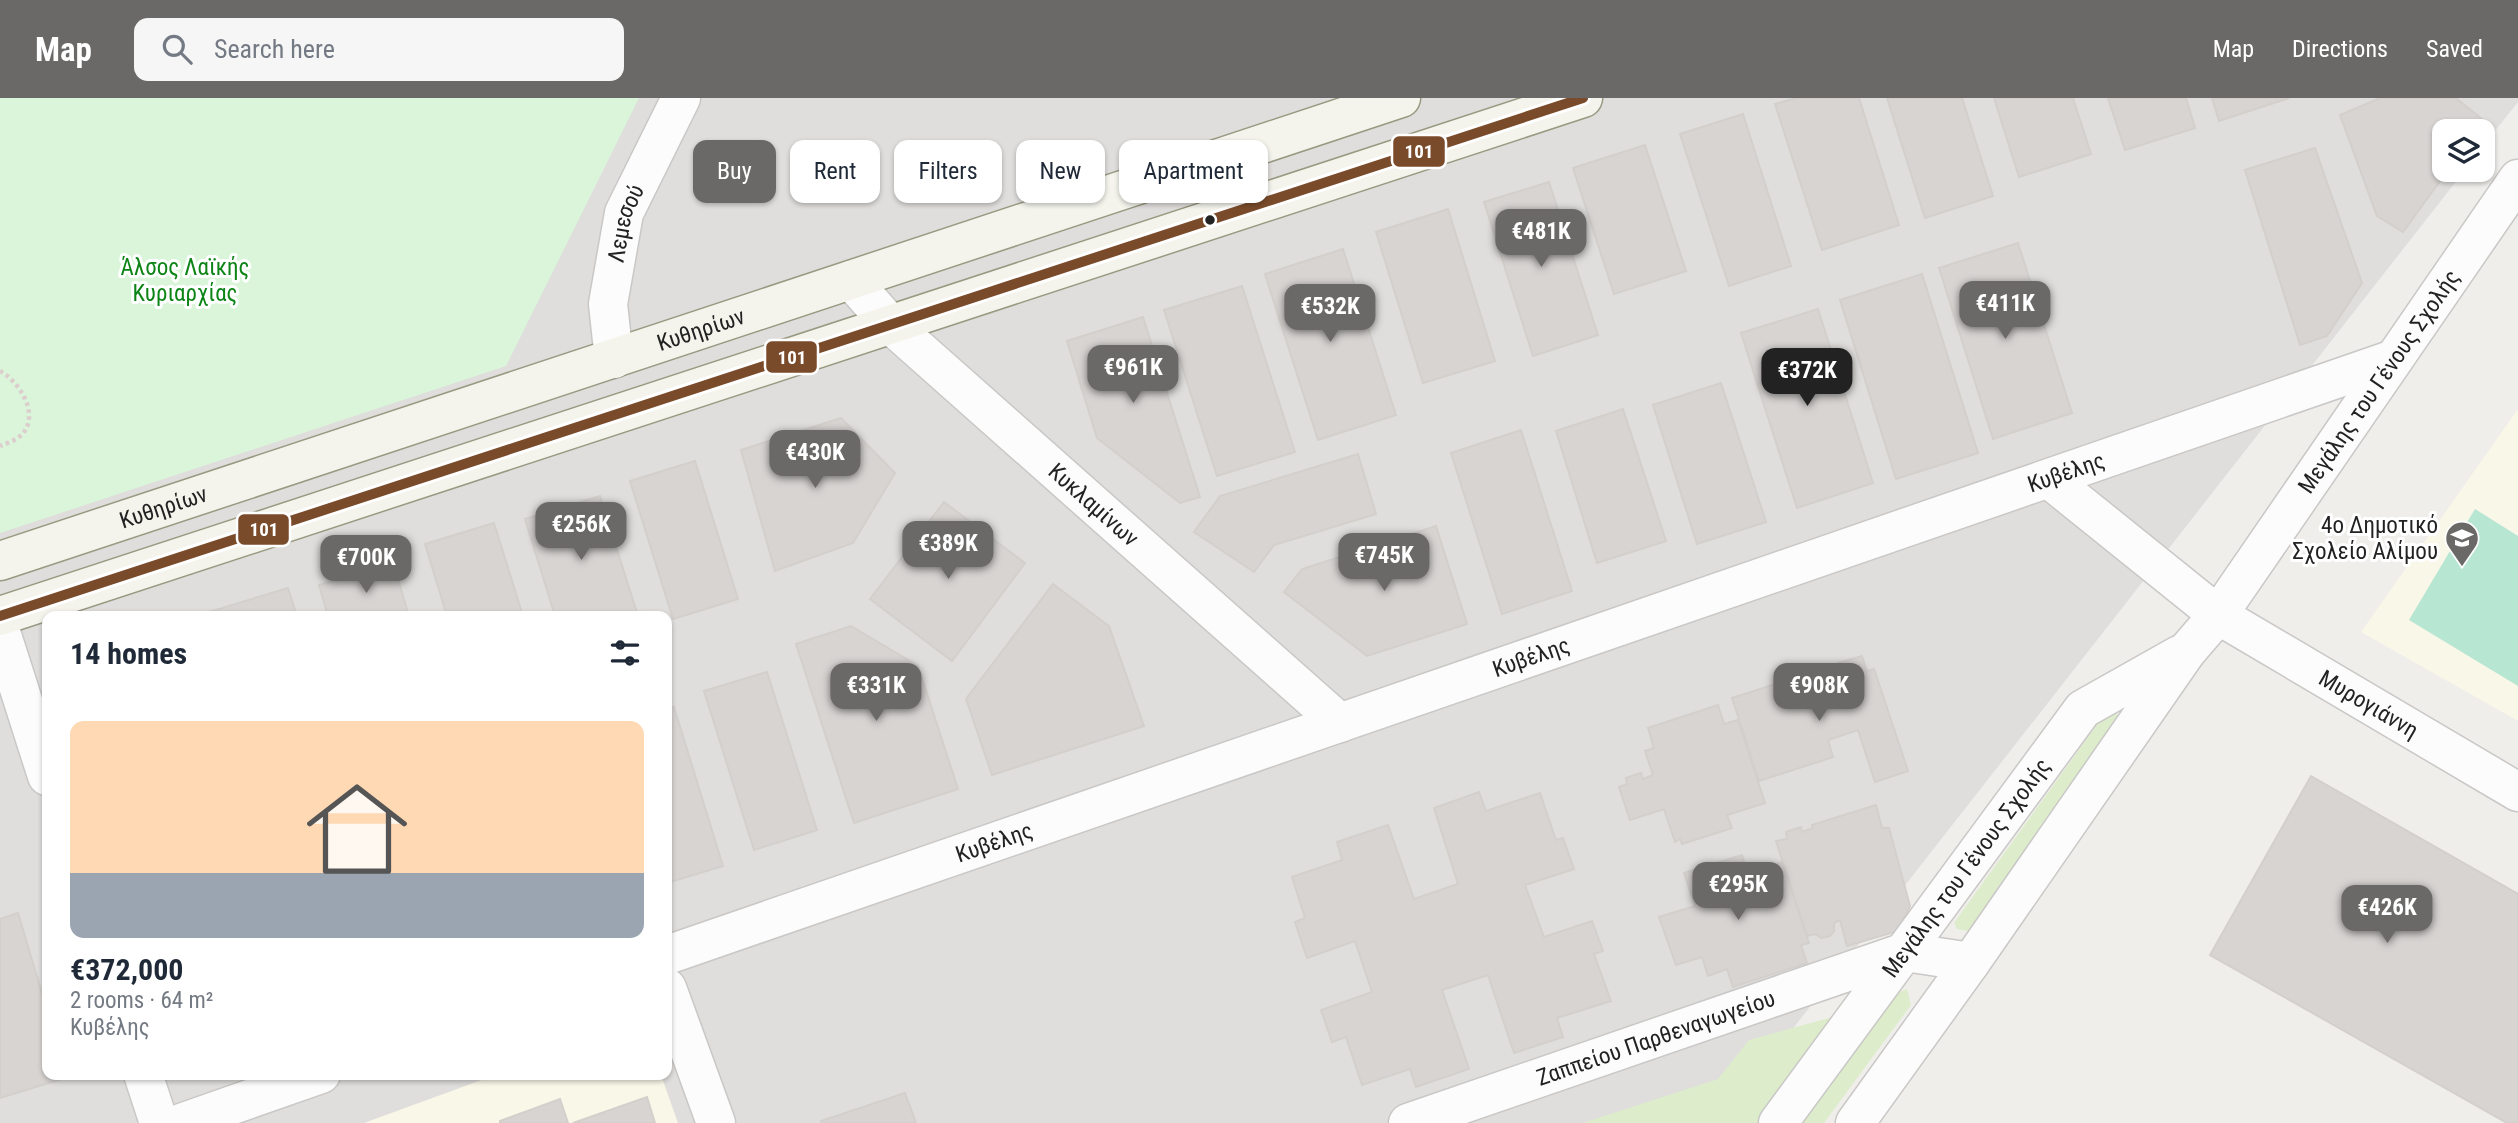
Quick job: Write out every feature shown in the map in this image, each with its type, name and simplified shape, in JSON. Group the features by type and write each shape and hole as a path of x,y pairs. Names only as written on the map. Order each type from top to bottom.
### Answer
{"street":[{"name":"Λεμεσού","path":"614,359 608,304 624,213 681,98"},
{"name":"Κυθηρίων","path":"0,561 1401,98"},
{"path":"0,616 1583,98"},
{"name":"Μεγάλης του Γένους Σχολής","path":"1856,1123 2188,651 2218,615 2518,179"},
{"name":"Κυκλαμίνων","path":"851,280 890,324 1340,723"},
{"name":"Κυβέλης","path":"672,953 2394,359"},
{"name":"Μυρογιάννη","path":"2049,479 2218,615 2518,792"},
{"path":"0,629 42,760"},
{"name":"Μεγάλης του Γένους Σχολής","path":"1778,1123 2082,709 2188,651"},
{"path":"1905,952 1971,961"},
{"name":"Ζαππείου Παρθεναγωγείου","path":"1408,1123 1905,952"},
{"path":"672,1002 716,1123"},
{"path":"145,1080 159,1123"},
{"path":"181,1123 304,1080"}],"path":[{"path":"0,371 11,377 24,395 28,417 24,432 10,443 0,446"}],"shaded area":[{"path":"0,98 2518,98 2518,102 2495,131 2495,119 2432,119 2432,182 2456,182 1719,1123 0,1123"},
{"name":"4ο Δημοτικό Σχολείο Αλίμου","path":"2518,409 2518,721 2361,632"},
{"path":"482,1080 663,1080 678,1123 364,1123"}],"green space":[{"name":"Άλσος Λαϊκής Κυριαρχίας","path":"0,98 639,98 506,366 0,533"},
{"path":"2475,509 2518,536 2518,686 2409,620"},
{"path":"2104,715 2118,715 2120,722 1969,931 1957,929 1954,923"},
{"path":"1907,989 1911,1005 1824,1123 1583,1123 1718,1079 1749,1040 1858,1010"}],"building":[{"path":"1796,98 1859,98 1899,225 1822,250 1775,104"},
{"path":"1887,98 1962,98 1993,196 1925,218"},
{"path":"1994,98 2073,98 2091,154 2019,177"},
{"path":"2108,98 2186,98 2195,128 2125,150"},
{"path":"2212,98 2289,98 2219,121"},
{"path":"2380,98 2456,98 2482,119 2432,119 2432,182 2439,182 2403,232 2377,216 2340,115"},
{"path":"1743,114 1791,266 1729,286 1680,134"},
{"path":"1645,145 1686,271 1614,294 1573,168"},
{"path":"2315,148 2362,283 2327,336 2300,345 2245,170"},
{"path":"1549,182 1598,335 1533,356 1484,202"},
{"path":"1448,209 1495,361 1423,383 1376,232"},
{"path":"2018,243 2072,413 1993,439 1939,268"},
{"path":"1343,249 1396,415 1318,440 1265,274"},
{"path":"1922,274 1978,453 1896,479 1840,300"},
{"path":"1242,286 1295,452 1217,476 1164,310"},
{"path":"1818,309 1873,483 1797,508 1741,333"},
{"path":"1143,317 1200,497 1180,503 1097,438 1067,341"},
{"path":"1721,383 1766,522 1697,544 1653,405"},
{"path":"1623,409 1666,541 1597,563 1556,431"},
{"path":"841,418 895,473 853,543 775,571 741,450"},
{"path":"1521,430 1572,591 1502,614 1451,453"},
{"path":"1358,454 1376,514 1274,545 1254,572 1194,532 1220,496"},
{"path":"695,461 738,599 673,619 630,481"},
{"path":"600,496 636,611 553,611 525,519"},
{"path":"944,502 1025,563 952,661 870,599"},
{"path":"494,523 521,611 445,611 425,544"},
{"path":"1436,526 1467,624 1367,656 1284,592 1302,569"},
{"path":"393,563 407,611 327,611 319,585"},
{"path":"1053,584 1109,626 1144,726 992,775 966,699"},
{"path":"288,588 295,611 212,611"},
{"path":"851,626 918,666 958,789 854,823 796,644"},
{"path":"1862,656 1867,671 1874,669 1908,771 1875,782 1858,730 1828,740 1833,757 1759,781 1732,698 1806,674 1815,703 1823,694 1835,689 1848,693 1838,663"},
{"path":"767,672 817,830 754,850 704,691"},
{"path":"1718,705 1724,724 1738,720 1765,803 1727,815 1732,828 1682,844 1680,839 1675,842 1664,809 1630,820 1619,787 1627,784 1626,778 1641,773 1643,779 1653,775 1645,751 1654,748 1648,728"},
{"path":"672,708 723,866 672,881"},
{"path":"2311,776 2518,894 2518,1123 2507,1123 2210,955"},
{"path":"1479,792 1486,811 1540,793 1556,840 1563,838 1574,869 1525,885 1544,937 1592,921 1603,951 1594,954 1611,1001 1557,1018 1563,1037 1514,1053 1488,975 1442,990 1469,1069 1416,1087 1410,1069 1362,1085 1346,1037 1332,1042 1321,1010 1372,992 1355,941 1307,958 1295,922 1305,918 1292,877 1342,860 1337,842 1388,825 1414,899 1458,884 1434,808"},
{"path":"1876,805 1882,828 1889,828 1910,906 1898,931 1847,946 1840,920 1834,923 1834,931 1830,936 1807,936 1776,841 1787,839 1786,832 1801,827 1802,832 1813,828 1812,825"},
{"path":"1742,855 1748,874 1782,862 1809,943 1801,945 1807,963 1733,987 1727,969 1708,976 1702,957 1676,965 1659,917 1695,906 1684,873"},
{"path":"18,913 42,993 42,1080 58,1080 0,1098 0,919"},
{"path":"905,1093 916,1123 821,1121"},
{"path":"647,1097 655,1123 573,1123"},
{"path":"560,1099 568,1123 500,1123 500,1121"}],"transit line":[{"name":"101","path":"0,616 1583,98"}],"place":[{"name":"4ο Δημοτικό Σχολείο Αλίμου","path":"2462,568"}]}
